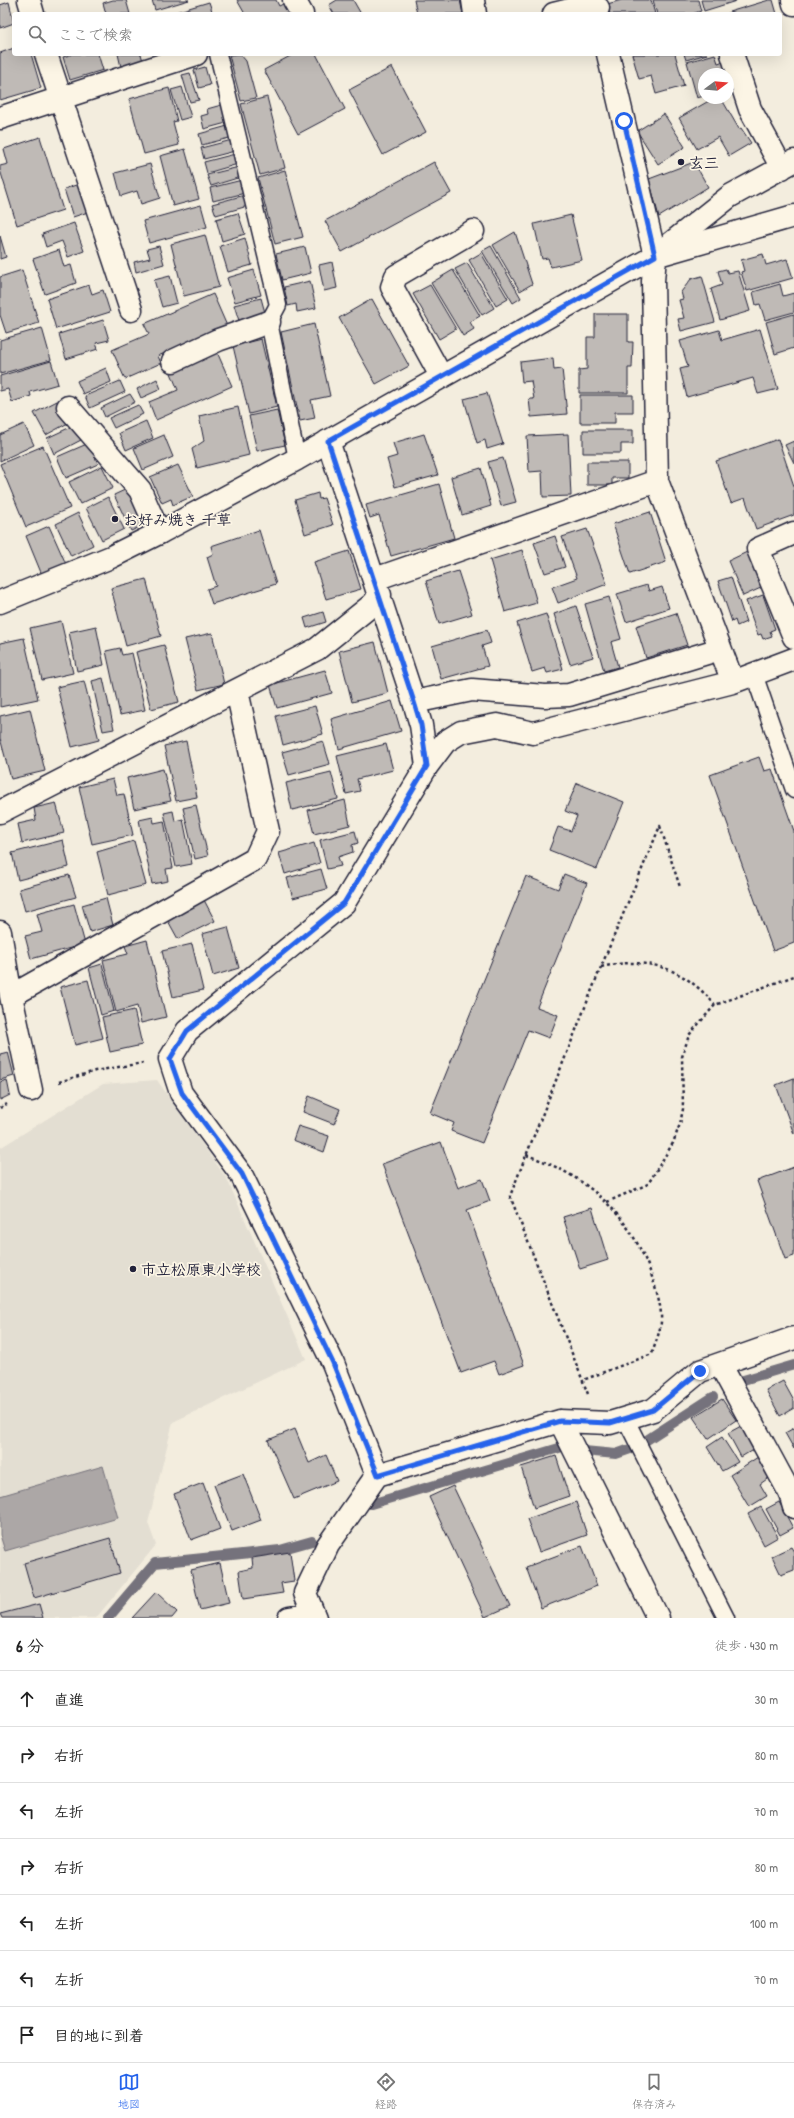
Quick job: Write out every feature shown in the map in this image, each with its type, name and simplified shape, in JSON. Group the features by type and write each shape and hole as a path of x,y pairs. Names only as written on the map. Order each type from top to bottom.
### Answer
{"street":[{"path":"29,0 32,12"},
{"path":"294,0 301,12"},
{"path":"473,0 475,12"},
{"path":"793,0 794,4"},
{"path":"562,12 586,6 598,7"},
{"path":"47,56 59,98 131,310"},
{"path":"0,118 190,56"},
{"path":"608,56 655,256 653,281 656,481 732,682"},
{"path":"0,602 111,557 297,459 655,256 730,196 788,164 750,109 733,56"},
{"path":"655,256 794,216"},
{"path":"441,376 392,287 396,276 473,231"},
{"path":"173,362 218,340 269,322"},
{"path":"68,407 140,490 159,533"},
{"path":"328,441 378,587 414,702 421,725 427,766"},
{"path":"378,587 656,481"},
{"path":"794,533 758,549 794,637"},
{"path":"0,812 317,649 373,604 378,587"},
{"path":"414,702 472,690 545,696 569,695 720,649"},
{"path":"378,1475 333,1363 242,1174 182,1093 170,1059 187,1031 344,903 427,766 445,742 461,732 497,725 532,733 732,682 794,659"},
{"path":"11,996 255,858 268,831 237,691"},
{"path":"0,932 11,996 31,1090"},
{"path":"289,1618 314,1616 305,1593 328,1545 378,1475 560,1421 610,1423 653,1410 700,1371 794,1338"},
{"path":"720,1364 790,1493 794,1507"},
{"path":"560,1421 658,1618"}],"lane":[{"path":"218,56 278,305 269,322 297,459"},
{"path":"754,674 794,790"},
{"path":"625,1418 641,1453 726,1618"}],"path":[{"path":"599,1422 510,1196 601,967 660,826 680,887"},
{"path":"601,967 632,962 664,968 693,982 715,1006"},
{"path":"607,1202 648,1184 673,1143 680,1124 683,1109 682,1057 689,1035 715,1006 794,976"},
{"path":"0,1108 31,1090 95,1071 170,1059"},
{"path":"526,1155 544,1161 578,1178 607,1202 620,1216 641,1248 655,1284 661,1322 652,1354 583,1380"}],"shaded area":[{"name":"市立松原東小学校","path":"157,1080 227,1179 306,1359 173,1422 148,1523 156,1545 96,1618 0,1618 0,1148 103,1084"},
{"path":"103,1466 118,1518 5,1551 0,1535 0,1496"}],"building":[{"path":"113,0 126,0 129,12 105,12 103,3"},
{"path":"152,0 189,0 155,10"},
{"path":"237,0 276,0 279,6 285,3 290,12 244,12"},
{"path":"337,0 353,0 360,12 333,12 329,5"},
{"path":"414,0 460,0 463,12 417,12"},
{"path":"622,0 651,0 654,12 609,12 607,4"},
{"path":"653,0 698,0 701,11 698,12 656,12"},
{"path":"701,0 736,0 736,1 704,11"},
{"path":"773,0 776,12 729,12"},
{"path":"9,2 12,15 12,24 0,28 0,5"},
{"path":"209,2 212,12 176,12"},
{"path":"12,49 12,56 32,56 41,88 0,100 0,53"},
{"path":"99,56 103,70 70,80 63,57"},
{"path":"118,56 142,56 143,61 121,67"},
{"path":"229,56 242,56 246,61 256,98 241,101"},
{"path":"290,56 317,56 345,109 298,134 264,70"},
{"path":"633,56 676,56 684,86 656,94 651,76 639,79"},
{"path":"685,56 700,56 686,60"},
{"path":"708,56 716,56 718,63 724,61 726,68 698,68 697,98 687,62"},
{"path":"205,67 210,85 199,88 194,70"},
{"path":"392,67 426,132 383,155 349,90"},
{"path":"190,73 199,100 190,102 182,75"},
{"path":"182,87 191,117 180,120 171,90"},
{"path":"169,88 177,121 173,122 179,145 144,154 129,99"},
{"path":"267,97 285,168 260,175 241,104"},
{"path":"225,104 230,122 204,129 201,116 208,114 207,109"},
{"path":"704,104 724,104 739,129 741,128 751,143 729,156 718,137 697,149 679,118"},
{"path":"664,114 685,147 658,164 637,131"},
{"path":"231,125 233,137 202,145 199,134"},
{"path":"40,137 63,210 17,225 0,170 0,166 8,164 4,149"},
{"path":"232,140 235,151 204,159 201,148"},
{"path":"185,149 199,199 173,206 160,156"},
{"path":"235,154 238,164 207,173 204,162"},
{"path":"434,162 451,193 342,252 325,221"},
{"path":"694,162 708,187 659,217 649,179"},
{"path":"150,164 160,198 141,204 137,191 121,196 115,173"},
{"path":"239,167 241,177 211,186 207,175"},
{"path":"285,170 303,237 275,244 258,178"},
{"path":"242,180 245,193 213,201 210,188"},
{"path":"79,184 88,212 73,217 64,189"},
{"path":"245,195 248,206 216,215 212,204"},
{"path":"201,205 207,227 149,243 143,221"},
{"path":"238,213 245,234 222,241 216,219"},
{"path":"571,215 582,260 551,267 548,258 542,259 534,224"},
{"path":"74,223 84,251 68,257 62,241 46,247 42,234"},
{"path":"515,232 532,284 520,291 493,245"},
{"path":"205,235 219,287 184,296 171,244"},
{"path":"0,236 6,257 0,259"},
{"path":"245,238 252,265 228,272 220,246"},
{"path":"159,246 164,264 136,272 134,262 150,258 147,249"},
{"path":"491,246 521,298 513,303 482,251"},
{"path":"305,247 311,273 282,280 276,254"},
{"path":"59,250 64,267 71,265 76,283 45,294 33,259"},
{"path":"481,253 508,299 496,306 469,260"},
{"path":"763,254 766,265 787,259 793,278 747,291 741,272 744,271 741,260"},
{"path":"332,262 337,288 324,291 319,265"},
{"path":"467,263 494,308 482,315 455,269"},
{"path":"726,269 728,273 738,271 750,311 720,320 711,289 722,285 718,271"},
{"path":"22,270 39,323 6,333 0,315 0,277"},
{"path":"254,270 261,295 235,302 227,278"},
{"path":"453,270 480,316 470,322 474,329 463,336 431,283"},
{"path":"170,276 177,303 162,307 154,280"},
{"path":"702,276 715,322 681,331 678,319 684,318 679,300 683,299 681,292 691,279"},
{"path":"310,281 316,308 297,312 296,304 288,306 284,287"},
{"path":"780,284 783,296 794,293 794,312 765,320 760,304 756,305 753,292"},
{"path":"89,285 92,294 103,290 110,312 56,329 47,299"},
{"path":"430,285 456,329 439,339 413,294"},
{"path":"213,294 227,326 158,356 161,363 125,379 112,350 149,334 144,324"},
{"path":"261,298 267,320 241,327 234,305"},
{"path":"372,299 409,366 376,384 339,318"},
{"path":"595,314 628,314 628,342 633,342 632,368 628,368 628,393 579,393 579,370 587,369 587,337 595,337"},
{"path":"794,314 794,348 775,354 766,322"},
{"path":"103,320 109,340 96,343 98,349 66,359 59,334"},
{"path":"314,324 330,396 311,400 315,418 300,421 281,332"},
{"path":"42,328 51,360 0,374 0,340"},
{"path":"760,329 778,389 758,394 753,378 687,397 680,369 688,367 680,341 719,330 722,340"},
{"path":"261,339 277,407 249,414 233,346"},
{"path":"217,352 232,386 156,420 149,402 178,390 171,373"},
{"path":"553,358 554,370 562,369 567,414 531,417 529,399 534,399 531,381 522,382 520,362"},
{"path":"51,361 58,384 30,392 31,396 12,402 8,389 0,391 0,376"},
{"path":"106,368 111,382 83,394 77,381"},
{"path":"157,379 161,389 141,398 137,389"},
{"path":"120,381 125,392 90,408 85,396"},
{"path":"487,393 503,444 487,449 485,440 477,443 464,399"},
{"path":"130,394 135,402 105,417 101,408"},
{"path":"580,395 633,395 633,412 615,412 615,423 580,423"},
{"path":"57,401 68,423 46,435 34,413"},
{"path":"138,405 143,414 114,428 109,418"},
{"path":"238,407 249,455 197,468 192,449 204,441 199,416"},
{"path":"277,410 285,445 257,451 249,416"},
{"path":"146,421 153,438 126,450 119,433"},
{"path":"24,424 34,445 0,461 0,435"},
{"path":"75,425 83,439 54,454 47,438"},
{"path":"583,430 633,430 633,444 621,444 621,453 583,453"},
{"path":"424,434 438,475 395,487 387,459 397,456 393,443"},
{"path":"568,434 571,496 543,497 542,471 529,472 527,436"},
{"path":"164,435 173,457 143,470 134,448"},
{"path":"778,439 794,486 794,515 756,529 745,498 731,503 716,461"},
{"path":"794,441 794,463 785,445"},
{"path":"89,443 98,464 66,478 57,457"},
{"path":"43,446 70,508 26,527 0,464"},
{"path":"503,458 516,502 501,506 488,462"},
{"path":"587,462 628,462 628,478 612,478 612,485 587,485"},
{"path":"178,465 193,496 173,505 171,499 162,503 150,477"},
{"path":"102,466 113,488 80,504 69,482"},
{"path":"481,468 491,506 462,515 451,477"},
{"path":"439,484 454,538 391,556 379,515 370,518 366,505"},
{"path":"129,488 146,524 131,531 114,495"},
{"path":"318,493 319,499 324,498 333,525 305,534 295,500"},
{"path":"108,497 124,529 102,540 86,508"},
{"path":"650,512 666,562 630,574 613,524"},
{"path":"78,513 93,545 71,556 56,524"},
{"path":"49,526 66,564 42,575 26,536"},
{"path":"587,529 607,584 558,603 552,587 577,578 562,537"},
{"path":"259,530 276,584 212,604 207,589 216,586 207,557 213,554 211,546"},
{"path":"555,536 565,567 545,573 534,543"},
{"path":"522,550 537,603 505,612 490,560"},
{"path":"349,551 361,589 326,599 314,562"},
{"path":"747,552 763,587 743,596 728,561"},
{"path":"458,571 472,614 439,624 426,581"},
{"path":"731,577 746,622 737,626 735,620 732,622 718,581"},
{"path":"146,579 161,636 126,646 111,588"},
{"path":"647,585 649,591 662,587 669,608 626,622 617,594"},
{"path":"763,595 775,629 770,631 772,636 763,639 761,634 758,635 746,601"},
{"path":"609,597 621,639 611,642 618,667 604,671 585,604"},
{"path":"576,606 593,657 570,664 554,614"},
{"path":"323,612 326,622 307,628 304,618"},
{"path":"676,613 687,645 646,658 636,626"},
{"path":"546,614 563,669 547,673 545,668 532,672 517,623"},
{"path":"61,621 73,673 42,680 30,628"},
{"path":"96,626 104,665 77,671 69,632"},
{"path":"487,630 491,643 482,646 488,666 441,679 432,646"},
{"path":"212,633 224,684 198,690 185,639"},
{"path":"24,638 38,699 0,707 0,643"},
{"path":"375,642 388,693 352,702 339,651"},
{"path":"164,645 179,702 151,709 136,652"},
{"path":"120,648 122,655 132,653 145,710 120,715 106,651"},
{"path":"325,670 332,693 277,708 270,685"},
{"path":"103,678 114,729 103,731 92,681"},
{"path":"84,681 99,740 72,747 57,687"},
{"path":"392,701 401,731 339,749 331,719"},
{"path":"315,706 323,734 283,745 276,716"},
{"path":"30,709 45,771 11,779 0,738 0,716"},
{"path":"186,741 197,797 176,801 164,746"},
{"path":"323,741 330,764 289,775 282,752"},
{"path":"386,744 393,770 357,779 360,791 346,794 337,756"},
{"path":"759,757 764,771 772,769 794,831 794,943 773,951 710,775"},
{"path":"163,769 171,801 134,809 127,778"},
{"path":"331,772 338,799 292,810 286,783"},
{"path":"113,779 117,795 124,794 133,835 92,844 79,787"},
{"path":"577,783 624,802 597,869 549,850 558,827 571,831 577,816 565,811"},
{"path":"345,800 350,825 314,834 308,810"},
{"path":"56,803 64,833 22,843 18,824 36,820 34,808"},
{"path":"196,805 208,856 195,859 183,808"},
{"path":"173,811 175,821 183,819 192,864 176,867 164,813"},
{"path":"153,817 154,823 164,821 173,868 166,869 168,881 152,884 139,820"},
{"path":"355,831 358,843 352,845 353,852 338,857 341,866 327,869 320,840"},
{"path":"63,840 69,867 18,880 12,853"},
{"path":"134,841 146,885 108,895 97,852"},
{"path":"314,843 320,863 285,874 279,853"},
{"path":"321,869 327,889 293,898 287,878"},
{"path":"564,874 587,883 537,1007 558,1015 549,1038 528,1030 482,1143 451,1131 454,1123 430,1113 526,876 558,889"},
{"path":"69,875 76,897 25,911 19,889"},
{"path":"106,898 113,925 90,932 82,905"},
{"path":"204,900 215,921 178,939 167,919"},
{"path":"74,904 85,944 31,959 25,936 42,932 37,914"},
{"path":"228,927 239,968 213,976 202,934"},
{"path":"147,940 166,1017 141,1023 137,1006 116,1012 103,960 128,954 125,946"},
{"path":"192,944 203,990 173,997 162,951"},
{"path":"102,964 114,1011 101,1015 89,968"},
{"path":"88,980 103,1038 75,1045 60,987"},
{"path":"134,1010 142,1045 110,1052 102,1017"},
{"path":"8,1052 14,1076 0,1080 0,1054"},
{"path":"794,1078 794,1134 776,1085"},
{"path":"7,1080 10,1095 0,1100 0,1082"},
{"path":"309,1096 340,1109 334,1124 303,1112"},
{"path":"298,1126 329,1136 324,1152 293,1140"},
{"path":"441,1142 458,1188 482,1179 490,1201 467,1210 524,1365 499,1374 494,1361 461,1373 382,1164"},
{"path":"794,1167 794,1256 785,1259 757,1181"},
{"path":"592,1208 608,1260 580,1269 563,1217"},
{"path":"783,1381 794,1401 794,1408 780,1416 766,1390"},
{"path":"722,1399 736,1420 708,1439 693,1417"},
{"path":"743,1425 756,1448 741,1457 728,1433"},
{"path":"794,1428 794,1449 785,1433"},
{"path":"295,1429 309,1463 326,1455 337,1481 294,1499 268,1440"},
{"path":"722,1437 738,1462 722,1471 707,1447"},
{"path":"556,1456 569,1496 534,1508 521,1467"},
{"path":"758,1457 770,1477 760,1484 767,1496 749,1507 730,1475"},
{"path":"243,1474 261,1520 232,1531 214,1485"},
{"path":"203,1483 220,1529 191,1540 174,1494"},
{"path":"453,1486 510,1606 485,1617 429,1497"},
{"path":"576,1502 587,1535 539,1552 527,1519"},
{"path":"779,1502 793,1528 780,1535 766,1509"},
{"path":"761,1507 778,1537 764,1545 748,1514"},
{"path":"110,1538 120,1573 34,1598 24,1563"},
{"path":"582,1546 597,1586 541,1608 526,1567"},
{"path":"791,1547 794,1552 794,1570 781,1575 772,1556"},
{"path":"290,1552 294,1581 281,1583 283,1593 243,1599 239,1571 253,1568 252,1558"},
{"path":"220,1563 229,1603 200,1610 191,1570"},
{"path":"156,1592 177,1612 172,1618 132,1618"},
{"path":"39,1604 43,1618 2,1618 0,1614"}],"waterway":[{"path":"740,1381 794,1365"},
{"path":"584,1451 616,1454 636,1447 713,1397"},
{"path":"371,1504 559,1448"},
{"path":"108,1618 155,1563 280,1550 312,1541"}],"place":[{"name":"玄三","path":"681,162"},
{"name":"お好み焼き 千草","path":"115,519"},
{"name":"市立松原東小学校","path":"133,1269"}],"route":[{"path":"624,121 655,256 328,441 375,579 414,702 421,725 427,766 344,903 187,1031 170,1059 182,1093 242,1174 333,1363 378,1475 560,1421 610,1423 653,1410 700,1371"}]}
